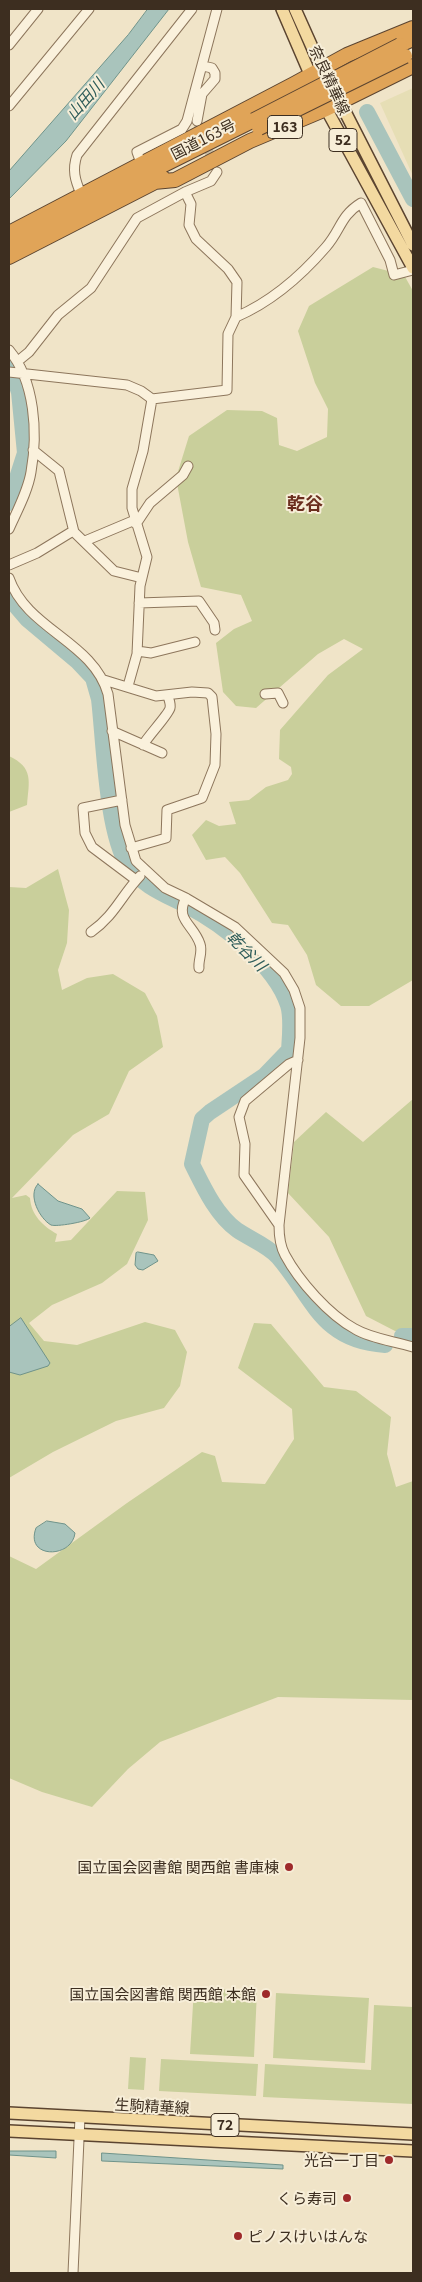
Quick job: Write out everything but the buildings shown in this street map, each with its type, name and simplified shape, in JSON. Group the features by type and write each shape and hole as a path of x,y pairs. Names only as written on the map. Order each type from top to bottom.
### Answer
{"highway":[{"path":"9,233 315,71 413,28"},
{"name":"国道163号","path":"9,242 256,124 408,55 413,39"},
{"name":"163","path":"154,182 175,180 250,141 326,110 408,55"},
{"name":"国道163号","path":"9,257 154,182 256,124"}],"main road":[{"name":"奈良精華線","path":"282,9 315,71 340,102 413,245"},
{"name":"奈良精華線","path":"295,9 326,110 413,269"},
{"name":"生駒精華線","path":"9,2113 413,2134"},
{"name":"72","path":"9,2131 413,2151"}],"street":[{"path":"9,45 38,9"},
{"path":"9,106 89,9"},
{"path":"81,194 74,178 74,164 77,155 192,9"},
{"path":"141,163 136,152 182,129 187,121 217,9"},
{"path":"197,121 202,94 214,79 216,73 212,68 203,66"},
{"path":"18,361 29,352 58,315 91,288 137,218 185,192 211,181 217,172"},
{"path":"9,372 127,385 142,390 152,399 227,390 228,334 236,317 237,282 228,268 196,239 189,225 191,204 185,192"},
{"path":"236,317 253,309 284,289 326,247 349,210 361,203 390,260 394,275 413,269"},
{"path":"9,350 18,361 32,413 33,450 31,473 9,529"},
{"path":"128,686 137,651 139,603 147,557 132,508 132,489 143,451 152,399"},
{"path":"33,450 59,471 73,530 114,571 142,578"},
{"path":"85,541 136,522 150,503 184,475 188,466"},
{"path":"9,565 37,553 73,530"},
{"path":"9,578 12,587 33,616 81,651 95,665 104,680 108,694 112,731 116,800 140,876"},
{"path":"139,603 200,601 214,623 215,630"},
{"path":"137,651 151,653 196,642"},
{"path":"104,680 156,696 192,692 211,695 216,734 215,765 201,800 167,810 166,838 131,848"},
{"path":"265,694 278,693 282,703"},
{"path":"143,745 169,712 168,696"},
{"path":"112,731 162,753"},
{"path":"116,800 83,808 85,833 94,850 165,888 184,902 235,927 284,973 294,990 300,1008 298,1060 279,1225 279,1237 284,1254 322,1304 356,1330 413,1347"},
{"path":"91,932 113,913 140,876"},
{"path":"184,902 182,916 200,942 199,968"},
{"path":"279,1225 244,1175 244,1144 239,1117 245,1101 289,1064 298,1060"},
{"path":"73,2273 80,2117"}],"shaded area":[{"path":"413,88 413,176 380,103"}],"green space":[{"path":"373,267 404,275 413,291 413,980 369,1006 341,1006 316,985 307,955 288,925 272,923 240,873 225,857 206,860 192,835 206,820 219,826 236,824 229,802 249,800 266,787 288,780 292,774 291,767 279,759 280,730 328,675 363,649 344,639 318,654 256,708 236,706 223,692 216,643 234,629 252,621 241,595 201,587 188,542 176,478 189,436 227,410 262,411 277,418 279,445 297,451 327,437 328,409 315,383 298,331 309,306"},
{"path":"9,756 23,765 29,782 27,805 9,812"},
{"path":"58,869 69,910 67,943 58,970 62,990 87,978 113,974 145,993 157,1016 163,1047 129,1071 109,1114 73,1135 12,1198 26,1195 30,1198 35,1215 57,1234 55,1242 71,1240 117,1191 145,1192 148,1220 127,1264 102,1283 52,1305 29,1323 44,1341 77,1345 145,1322 175,1330 187,1352 180,1386 164,1408 116,1421 53,1452 9,1478 9,887 26,888"},
{"path":"413,1099 413,1332 395,1331 366,1316 329,1237 288,1193 294,1142 326,1112 363,1142"},
{"path":"254,1323 271,1324 324,1387 356,1391 391,1417 387,1454 396,1487 413,1481 413,1700 278,1697 160,1742 128,1769 92,1807 42,1792 9,1778 9,1556 36,1569 127,1503 202,1452 215,1456 222,1482 265,1484 294,1439 292,1409 238,1368"},
{"path":"194,1988 257,1991 254,2057 190,2054"},
{"path":"276,1993 369,1998 365,2063 273,2058"},
{"path":"374,2005 413,2007 413,2104 263,2097 265,2064 371,2070"},
{"path":"130,2057 146,2058 144,2090 128,2089"},
{"path":"161,2059 258,2064 256,2096 159,2091"}],"water":[{"name":"山田川","path":"148,9 169,9 66,141 9,199 9,171 128,35"},
{"path":"38,1184 58,1201 82,1209 90,1218 71,1224 51,1225 43,1218 34,1200 35,1189"},
{"path":"136,1253 154,1255 158,1261 143,1270 138,1269 135,1265"},
{"path":"21,1318 50,1363 48,1366 20,1375 9,1372 9,1327"},
{"path":"47,1521 65,1524 75,1533 72,1542 66,1548 50,1552 42,1550 37,1546 34,1538 36,1528"},
{"path":"9,2151 56,2151 56,2158 9,2155"},
{"path":"102,2153 283,2165 283,2169 102,2161"}],"waterway":[{"path":"367,112 413,199"},
{"name":"乾谷川","path":"9,364 19,392 25,453 9,503"},
{"name":"乾谷川","path":"9,598 27,619 77,661 93,678 99,699 110,809 121,851 128,866 147,885 216,923 246,947 272,975 288,1005 290,1021 289,1050 264,1076 202,1119 192,1164 211,1200 229,1224 274,1253 321,1315 346,1335 364,1342 385,1345"},
{"name":"乾谷川","path":"402,1336 413,1336"}],"tunnel":[{"path":"197,121 217,172"}],"place":[{"name":"国立国会図書館 関西館 書庫棟","path":"289,1867"},
{"name":"国立国会図書館 関西館 本館","path":"266,1994"},
{"name":"光台一丁目","path":"389,2160"},
{"name":"くら寿司","path":"347,2198"},
{"name":"ピノスけいはんな","path":"238,2236"}],"district":[{"name":"乾谷","path":"305,503"}]}
